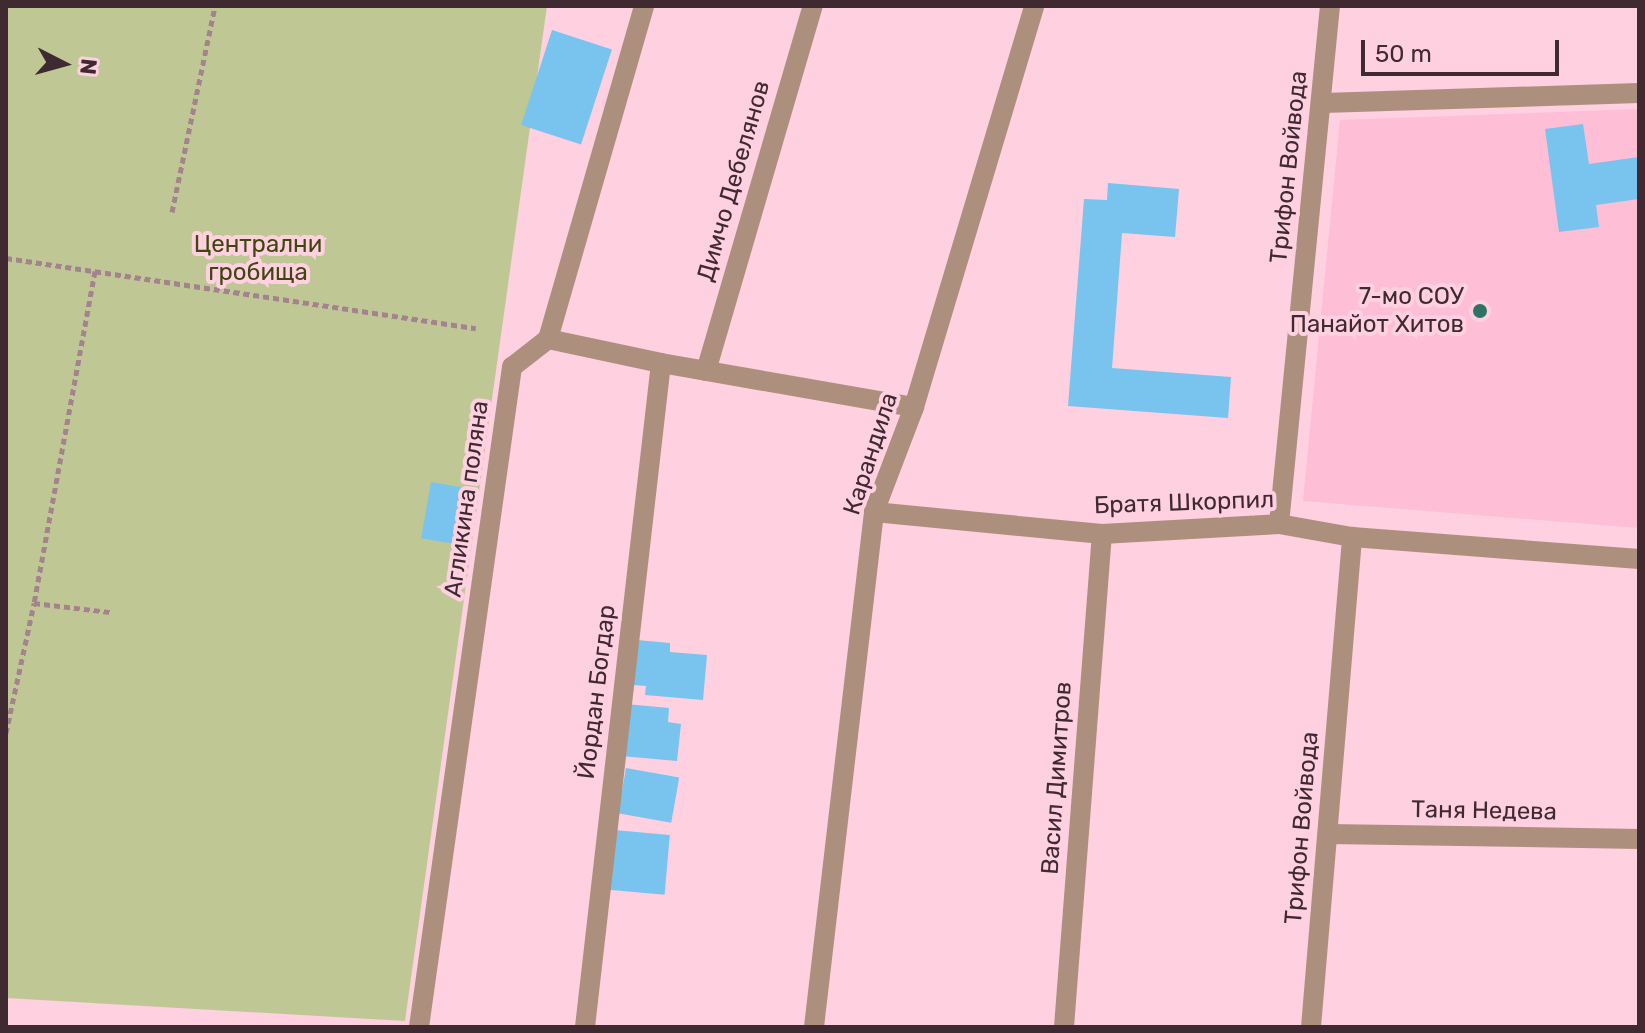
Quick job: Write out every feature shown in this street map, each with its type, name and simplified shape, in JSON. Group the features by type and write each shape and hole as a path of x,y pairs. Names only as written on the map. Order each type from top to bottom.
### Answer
{"street":[{"path":"644,6 548,339 661,363 914,407"},
{"name":"Димчо Дебелянов","path":"706,371 813,6"},
{"name":"Карандила","path":"814,1027 874,512 914,407 1034,6"},
{"name":"Трифон Войвода","path":"1279,524 1323,103 1330,6"},
{"path":"1323,103 1639,93"},
{"name":"Агликина поляна","path":"419,1027 512,367 548,339"},
{"name":"Йордан Богдар","path":"585,1027 661,363"},
{"name":"Братя Шкорпил","path":"874,512 1102,534 1279,524 1352,537 1639,559"},
{"name":"Васил Димитров","path":"1064,1027 1102,534"},
{"name":"Трифон Войвода","path":"1311,1027 1352,537"},
{"name":"Таня Недева","path":"1328,834 1639,839"}],"path":[{"path":"172,212 215,6"},
{"path":"6,258 476,328"},
{"path":"6,733 34,603 95,271"},
{"path":"34,603 110,612"}],"shaded area":[{"name":"7-мо СОУ Панайот Хитов","path":"1639,109 1639,528 1303,501 1340,120"}],"green space":[{"name":"Централни гробища","path":"6,6 547,6 405,1021 6,998"}],"building":[{"path":"552,30 612,49 581,145 521,125"},
{"path":"1583,124 1589,164 1639,157 1639,199 1596,205 1599,227 1559,232 1545,129"},
{"path":"1108,183 1179,189 1175,237 1122,233 1112,368 1231,377 1228,418 1068,406 1084,199 1107,200"},
{"path":"431,482 465,488 456,544 421,538"},
{"path":"637,640 670,643 670,652 707,655 703,700 645,695 646,686 633,685"},
{"path":"626,704 669,708 668,722 681,724 677,761 621,756"},
{"path":"626,768 679,777 671,823 618,813"},
{"path":"614,830 670,835 665,895 609,890"}],"place":[{"name":"7-мо СОУ Панайот Хитов","path":"1480,311"}]}
